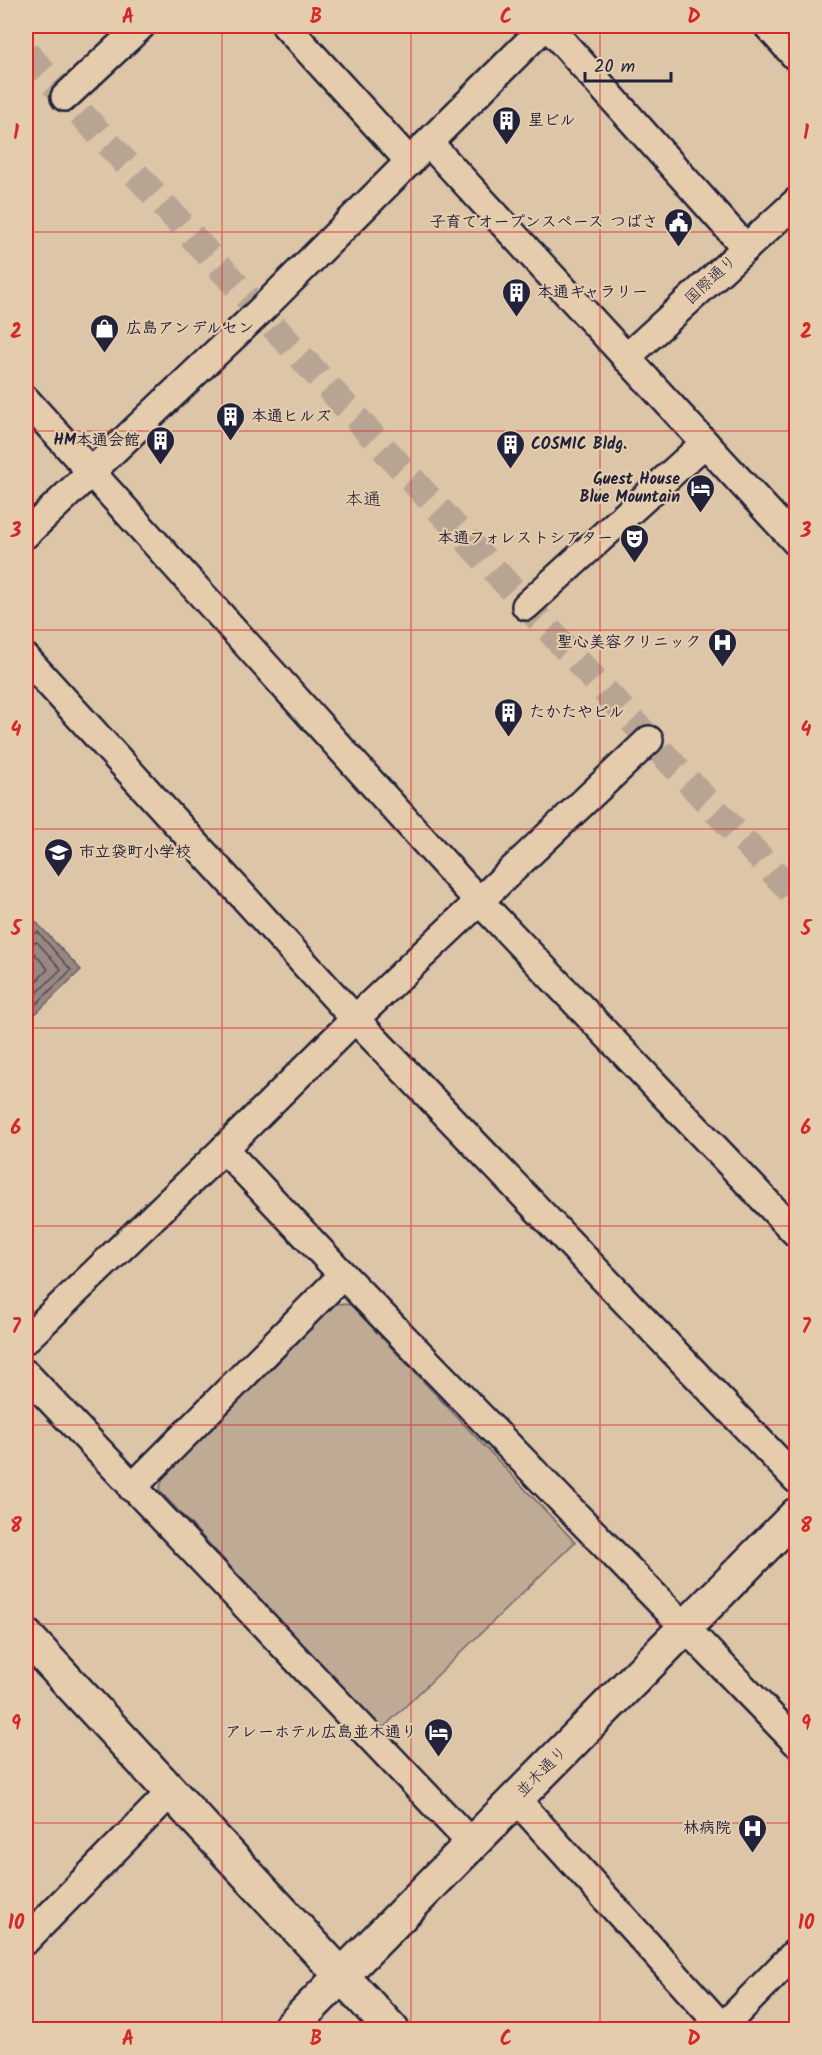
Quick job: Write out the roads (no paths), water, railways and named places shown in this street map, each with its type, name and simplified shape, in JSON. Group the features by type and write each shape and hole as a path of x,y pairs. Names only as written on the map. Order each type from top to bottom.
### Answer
{"street":[{"path":"65,97 141,26"},
{"path":"286,26 410,162"},
{"path":"26,534 259,312 546,26 746,248"},
{"path":"768,26 796,57"},
{"path":"429,143 796,542"},
{"name":"国際通り","path":"626,358 796,202"},
{"path":"26,400 479,901 796,1233"},
{"path":"526,606 705,442"},
{"path":"26,658 355,1020 796,1479"},
{"path":"26,1339 355,1020 649,740"},
{"path":"224,1149 343,1275 796,1742"},
{"path":"132,1488 343,1275"},
{"path":"26,1374 471,1843"},
{"name":"並木通り","path":"288,2030 796,1515"},
{"path":"26,1637 392,2030"},
{"path":"26,1940 170,1793"},
{"path":"516,1799 721,2028 796,1952"}],"water":[{"path":"36,922 81,970 26,1023 26,932"}],"tunnel":[{"path":"26,53 505,582 796,896"}],"place":[{"name":"星ビル","path":"507,146"},
{"name":"子育てオープンスペース つばさ","path":"679,248"},
{"name":"本通ギャラリー","path":"516,318"},
{"name":"広島アンデルセン","path":"105,354"},
{"name":"本通ヒルズ","path":"230,442"},
{"name":"HM本通会館","path":"161,466"},
{"name":"COSMIC Bldg.","path":"510,470"},
{"name":"Guest House Blue Mountain","path":"701,514"},
{"name":"本通フォレストシアター","path":"634,564"},
{"name":"聖心美容クリニック","path":"722,668"},
{"name":"たかたやビル","path":"508,738"},
{"name":"市立袋町小学校","path":"58,878"},
{"name":"アレーホテル広島並木通り","path":"438,1758"},
{"name":"林病院","path":"752,1854"}],"district":[{"name":"本通","path":"363,500"}]}
